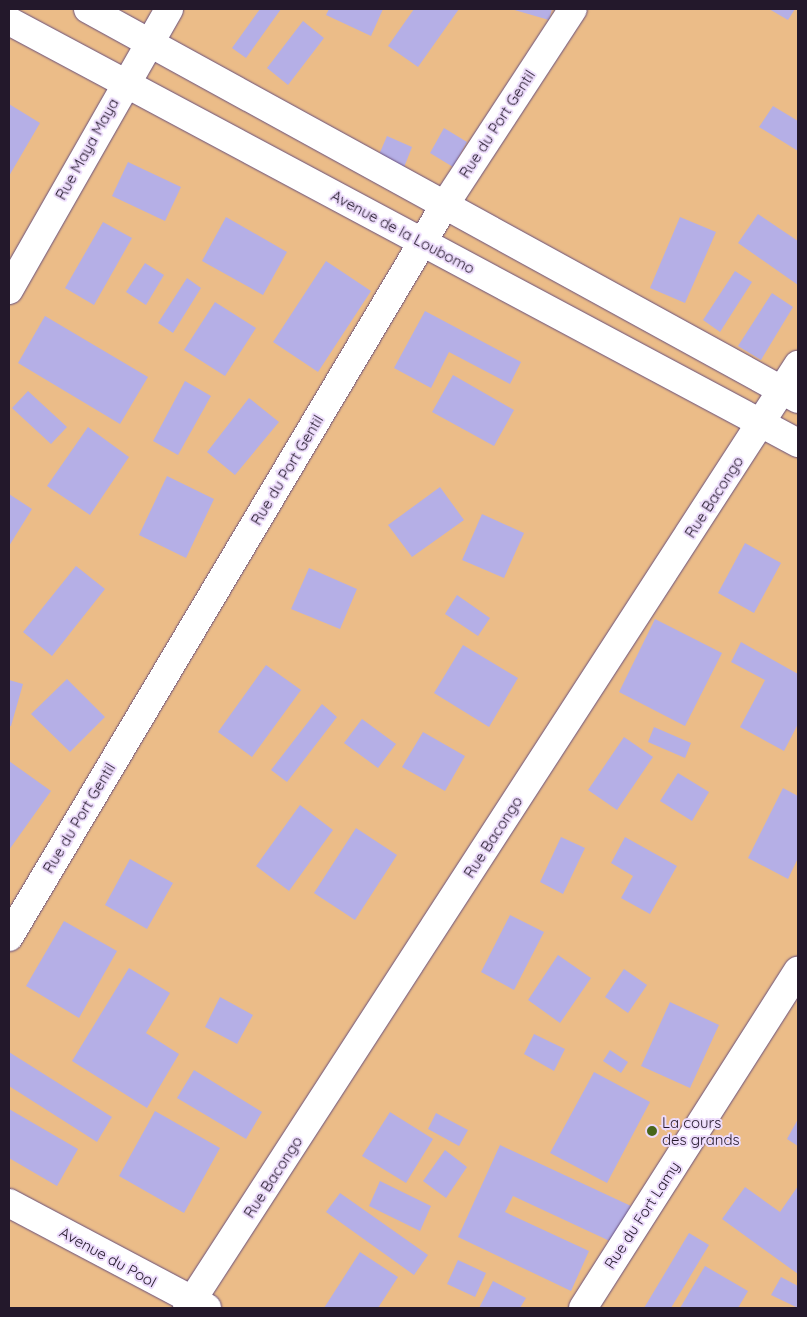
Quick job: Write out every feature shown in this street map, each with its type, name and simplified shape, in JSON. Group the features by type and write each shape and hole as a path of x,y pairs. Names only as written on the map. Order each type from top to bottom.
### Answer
{"street":[{"path":"88,9 444,206 790,394"},
{"name":"Rue Maya Maya","path":"9,290 124,83 169,9"},
{"name":"Rue du Port Gentil","path":"9,937 444,206 572,9"},
{"name":"Avenue de la Loubomo","path":"9,21 798,443"},
{"name":"Rue Bacongo","path":"196,1306 763,423 790,394 798,365"},
{"name":"Rue du Fort Lamy","path":"583,1308 798,971"},
{"name":"Avenue du Pool","path":"9,1203 196,1306"}],"shaded area":[{"path":"9,9 798,9 798,1308 9,1308"}],"building":[{"path":"260,9 281,9 246,58 232,48"},
{"path":"329,9 383,9 371,36 326,15"},
{"path":"414,9 459,9 418,67 388,46"},
{"path":"511,9 552,9 549,20"},
{"path":"769,9 795,9 788,20"},
{"path":"303,21 324,38 288,85 267,68"},
{"path":"9,104 40,123 9,176"},
{"path":"773,106 798,121 798,151 759,127"},
{"path":"444,128 467,142 453,167 430,153"},
{"path":"387,136 412,147 401,175 375,164"},
{"path":"128,162 181,187 165,221 112,196"},
{"path":"758,214 798,241 798,285 738,243"},
{"path":"226,217 287,252 263,295 202,261"},
{"path":"680,217 716,232 685,303 650,288"},
{"path":"103,222 132,238 94,305 65,288"},
{"path":"326,261 371,291 318,372 273,342"},
{"path":"145,263 164,275 146,305 126,292"},
{"path":"735,271 752,282 720,332 703,320"},
{"path":"187,278 201,288 173,333 158,323"},
{"path":"772,293 793,307 761,360 738,346"},
{"path":"215,302 256,328 225,376 184,350"},
{"path":"425,311 521,362 510,384 449,352 431,388 394,368"},
{"path":"45,316 148,377 120,424 18,363"},
{"path":"453,375 514,410 494,446 432,412"},
{"path":"185,381 211,396 178,455 153,441"},
{"path":"28,391 67,427 51,444 12,408"},
{"path":"249,398 279,422 235,475 207,452"},
{"path":"88,427 129,457 90,515 47,486"},
{"path":"167,476 214,499 186,558 139,535"},
{"path":"440,487 464,520 412,557 388,525"},
{"path":"9,494 32,509 9,546"},
{"path":"482,514 524,533 504,578 462,560"},
{"path":"745,543 781,563 754,613 718,593"},
{"path":"76,566 105,589 52,656 23,632"},
{"path":"309,568 357,589 340,629 291,609"},
{"path":"457,595 490,618 478,636 445,614"},
{"path":"655,619 722,653 685,726 619,692"},
{"path":"741,642 798,674 798,724 784,751 740,727 765,680 731,662"},
{"path":"463,645 518,678 489,727 434,693"},
{"path":"266,665 301,690 252,757 218,732"},
{"path":"67,679 105,717 70,752 31,714"},
{"path":"9,680 23,684 11,726 9,726"},
{"path":"322,704 337,717 287,782 271,770"},
{"path":"362,719 396,744 378,768 344,743"},
{"path":"654,727 691,743 685,758 648,742"},
{"path":"423,732 465,756 445,791 402,767"},
{"path":"624,737 653,757 617,810 588,790"},
{"path":"9,761 51,791 9,850"},
{"path":"678,773 709,792 692,821 660,801"},
{"path":"783,788 798,796 798,858 788,879 748,858"},
{"path":"300,805 333,830 289,891 256,866"},
{"path":"356,828 397,855 355,920 314,893"},
{"path":"561,837 585,848 563,894 540,882"},
{"path":"625,837 677,866 650,914 621,898 633,876 611,863"},
{"path":"130,859 173,883 147,929 105,905"},
{"path":"510,915 544,932 514,990 481,972"},
{"path":"64,921 117,951 79,1018 26,986"},
{"path":"558,955 591,978 560,1023 528,1000"},
{"path":"129,968 170,993 146,1033 179,1054 147,1108 72,1061"},
{"path":"624,969 647,985 628,1013 605,997"},
{"path":"220,997 253,1015 237,1044 205,1027"},
{"path":"670,1002 719,1025 690,1088 641,1066"},
{"path":"534,1034 565,1049 554,1071 524,1054"},
{"path":"610,1050 628,1062 621,1073 603,1061"},
{"path":"9,1052 112,1117 97,1142 9,1086"},
{"path":"194,1070 262,1112 246,1139 177,1098"},
{"path":"594,1072 650,1102 607,1183 550,1153"},
{"path":"9,1109 78,1149 57,1186 9,1158"},
{"path":"155,1111 220,1148 184,1213 119,1176"},
{"path":"390,1112 433,1139 406,1183 362,1156"},
{"path":"436,1113 468,1130 459,1146 428,1129"},
{"path":"798,1119 798,1146 787,1139"},
{"path":"500,1145 631,1206 614,1243 513,1196 505,1212 589,1251 571,1291 458,1237"},
{"path":"445,1150 467,1167 446,1198 423,1181"},
{"path":"380,1181 431,1206 420,1231 369,1206"},
{"path":"798,1186 798,1274 722,1219 745,1187 780,1212"},
{"path":"340,1193 428,1255 414,1275 326,1212"},
{"path":"689,1233 709,1245 671,1308 644,1308"},
{"path":"360,1252 398,1277 378,1308 324,1308"},
{"path":"458,1260 486,1273 475,1297 447,1284"},
{"path":"705,1266 748,1291 738,1308 680,1308"},
{"path":"781,1277 798,1286 798,1308 771,1295"},
{"path":"493,1281 526,1298 520,1308 479,1308"}],"place":[{"name":"La cours des grands","path":"652,1131"}]}
